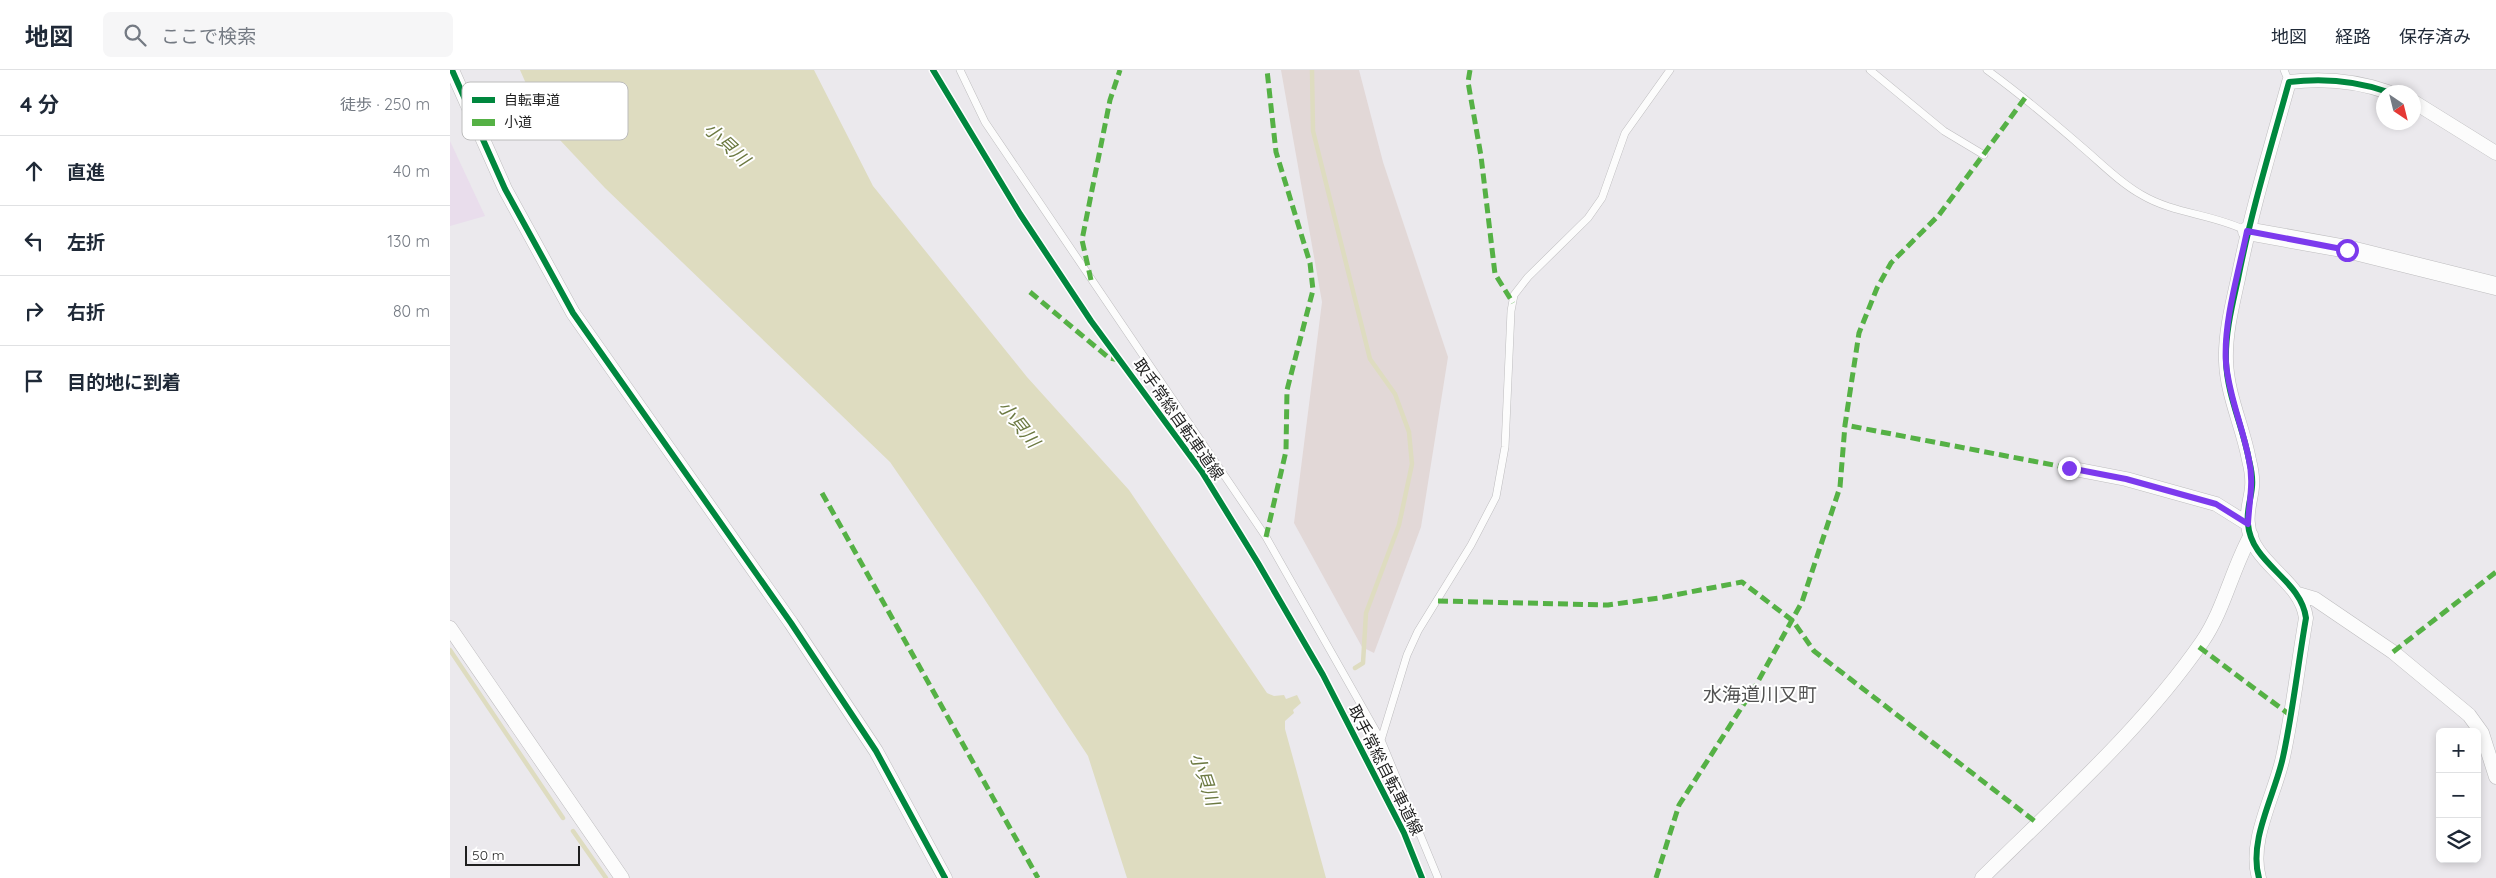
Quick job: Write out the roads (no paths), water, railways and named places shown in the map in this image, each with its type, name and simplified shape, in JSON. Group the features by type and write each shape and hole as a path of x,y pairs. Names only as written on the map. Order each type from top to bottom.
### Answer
{"street":[{"path":"452,70 462,93"},
{"path":"1982,878 2114,747 2162,693 2199,647 2225,596 2249,530 2252,485 2249,460 2232,398 2226,362 2229,322 2247,231 2286,76 2348,83 2376,89"},
{"path":"2421,107 2475,142 2496,153"},
{"path":"483,140 504,189 573,313 791,623 876,751 945,878"},
{"path":"2247,231 2347,250 2496,286"},
{"path":"2069,468 2126,479 2216,504 2249,530 2268,563 2298,594 2304,605 2306,618 2283,757 2258,839 2255,864 2259,878"},
{"path":"2298,594 2315,599 2393,652 2470,714 2482,733 2496,777"},
{"path":"450,628 622,878"}],"lane":[{"path":"960,70 990,130 1266,537 1380,740 1438,878"},
{"path":"1380,740 1406,656 1471,546 1496,497 1505,447 1511,311 1514,296 1528,277 1588,218 1602,198 1625,133 1670,70"},
{"path":"1870,70 1944,131 1984,155"},
{"path":"1987,70 2025,98 2109,170 2142,195 2176,208 2234,224 2247,231"}],"water":[{"name":"小貝川","path":"520,70 814,70 873,186 1027,377 1129,490 1267,693 1274,696 1284,695 1286,699 1297,695 1301,703 1285,721 1285,729 1326,878 1127,878 1088,756 983,597 890,462 605,188 560,140 628,140 628,82 525,82"}],"waterway":[{"path":"1312,70 1313,131 1370,359 1395,394 1409,432 1412,464 1399,525 1366,613 1363,663 1355,668"},
{"path":"450,650 563,818"},
{"path":"573,831 606,878"}],"district":[{"name":"水海道川又町","path":"1760,694"}]}
